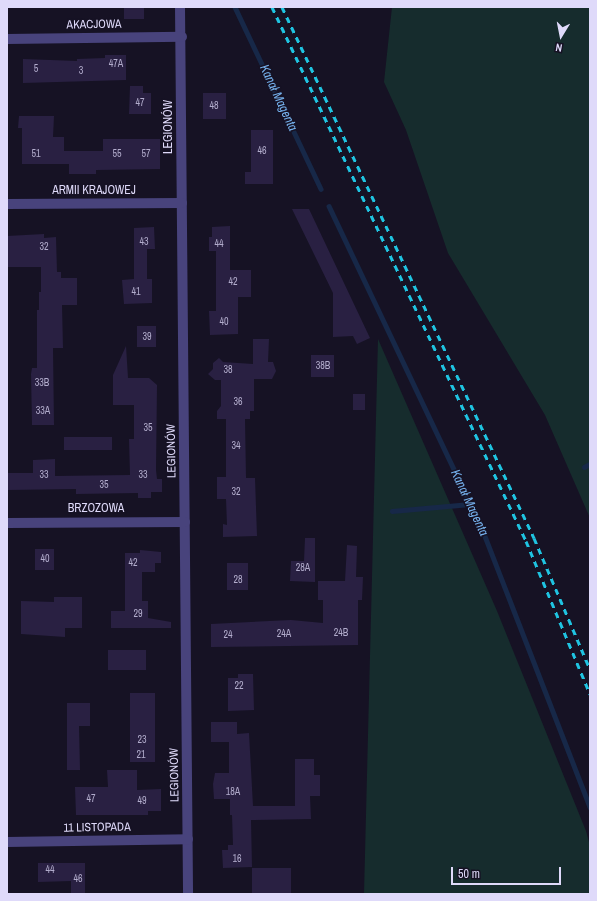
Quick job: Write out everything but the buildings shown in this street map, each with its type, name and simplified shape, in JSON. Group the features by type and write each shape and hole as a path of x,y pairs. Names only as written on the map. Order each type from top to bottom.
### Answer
{"street":[{"name":"LEGIONÓW","path":"180,7 182,37 188,894"},
{"name":"AKACJOWA","path":"7,39 182,37"},
{"name":"ARMII KRAJOWEJ","path":"7,204 182,203"},
{"name":"BRZOZOWA","path":"7,523 185,522"},
{"name":"11 LISTOPADA","path":"7,842 188,839"}],"green space":[{"path":"392,7 590,7 590,518 545,415 448,253 406,130 384,82"},
{"path":"378,339 497,611 586,831 590,846 590,894 364,894"}],"waterway":[{"name":"Kanał Magenta","path":"235,7 321,189"},
{"name":"Kanał Magenta","path":"329,206 483,531 590,807"},
{"path":"584,467 590,464"},
{"path":"392,511 470,504"}],"railway":[{"path":"272,7 526,541 590,694"},
{"path":"282,7 534,538 590,669"}]}
